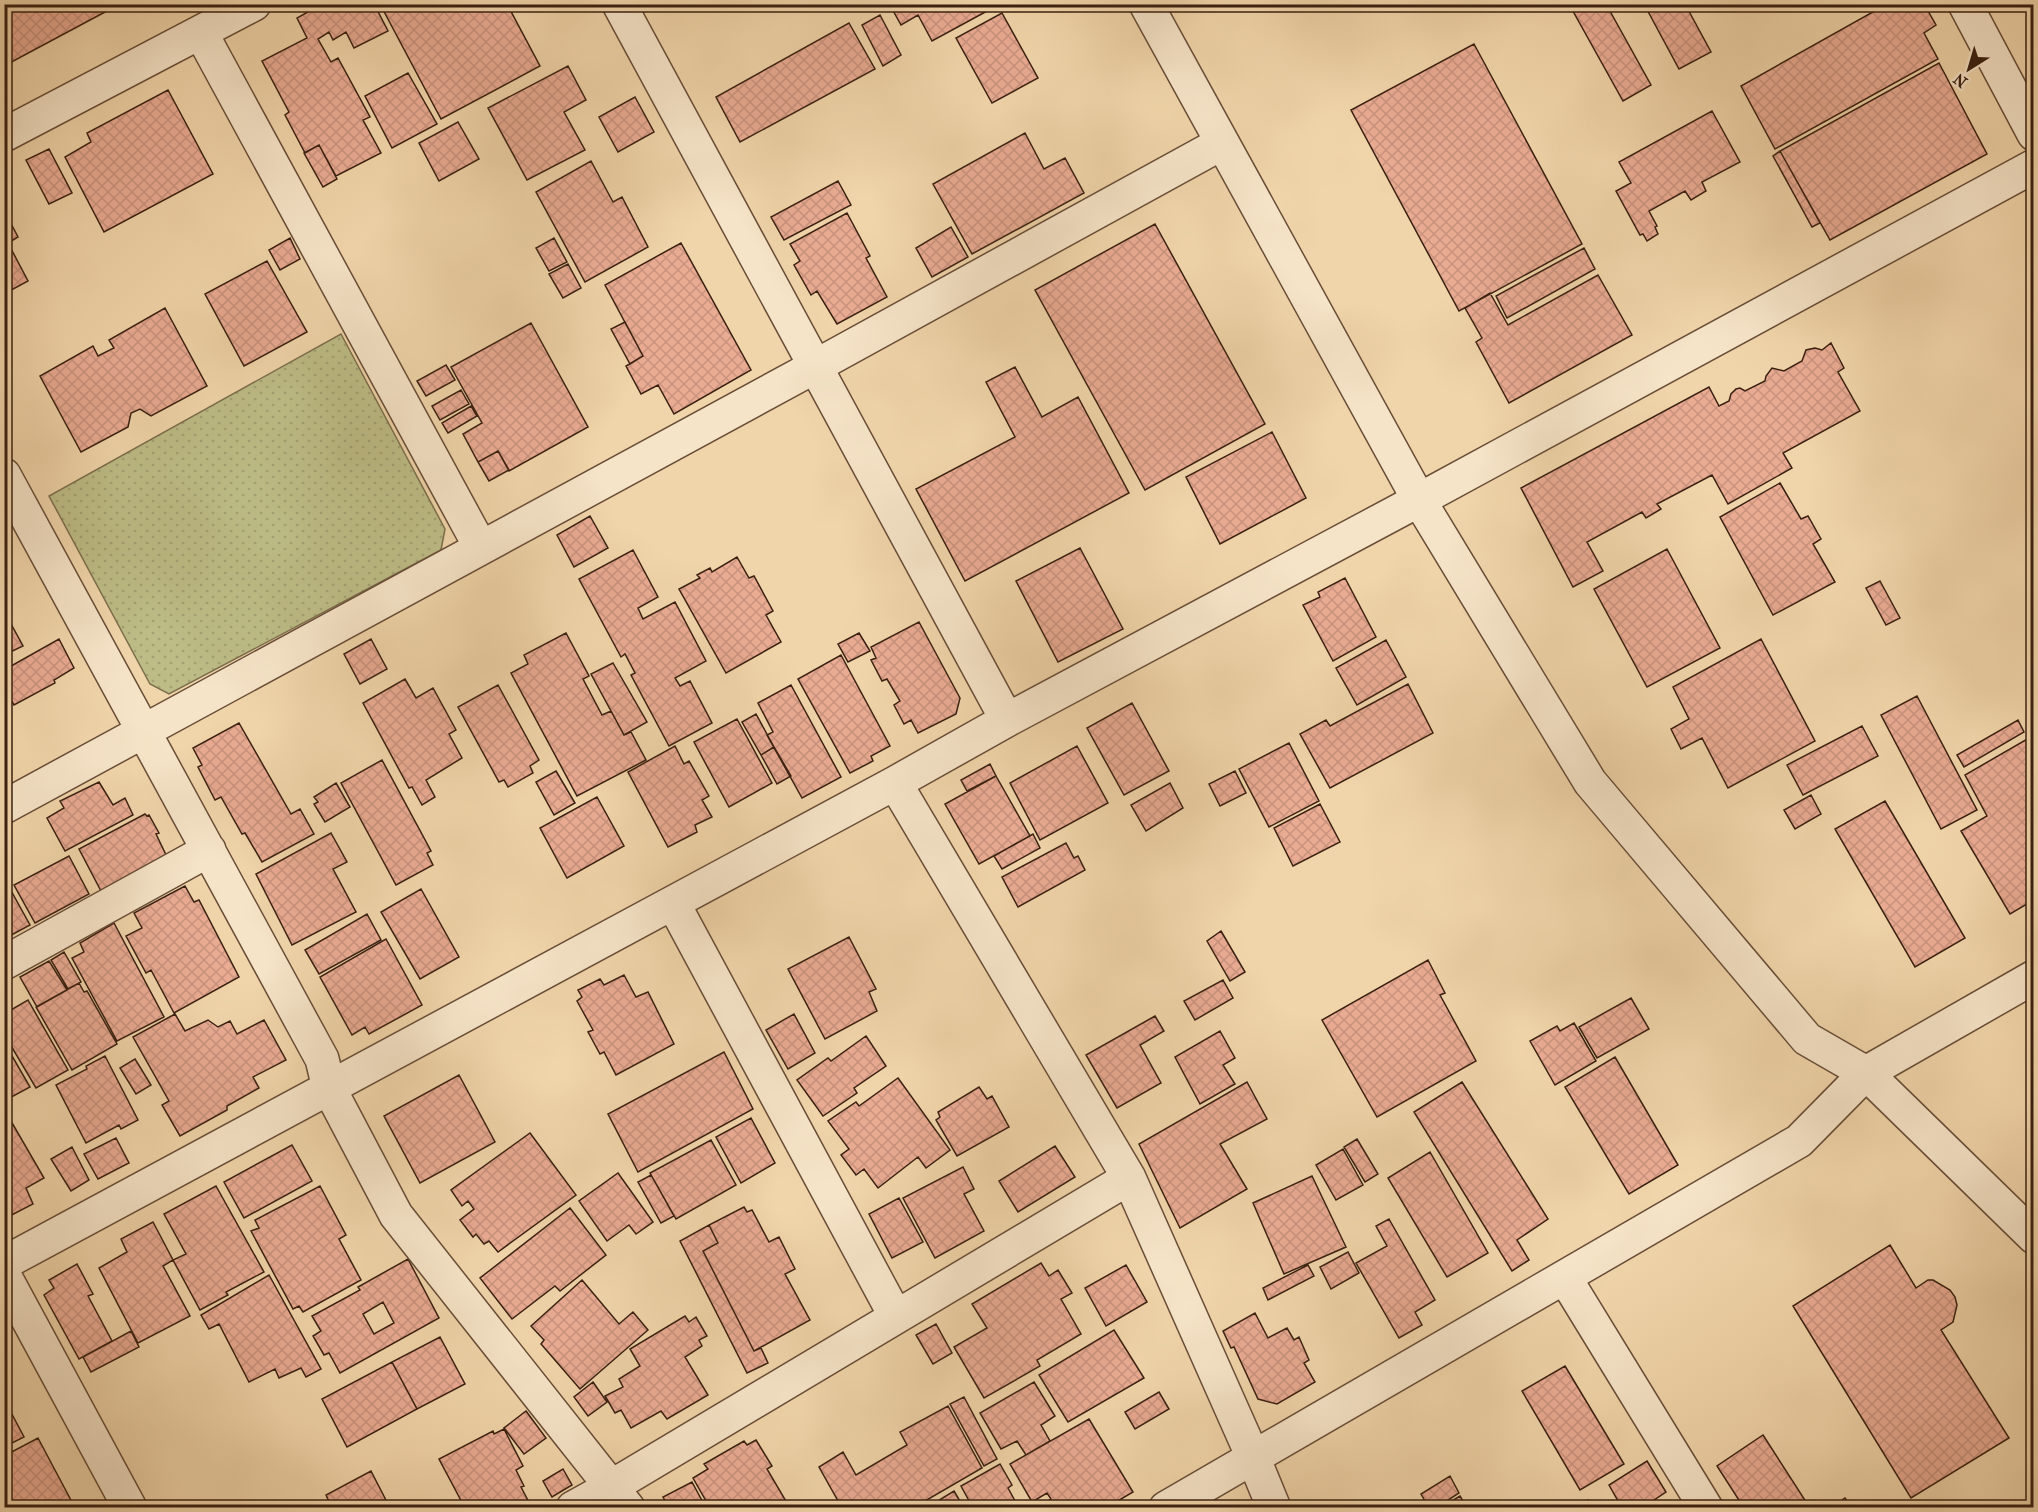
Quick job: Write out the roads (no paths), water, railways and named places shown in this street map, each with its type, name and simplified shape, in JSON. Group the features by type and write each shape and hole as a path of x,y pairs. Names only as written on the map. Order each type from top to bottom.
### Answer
{"street":[{"path":"4,135 254,4"},
{"path":"619,4 1007,720"},
{"path":"1146,4 1419,500 1590,782 1807,1039 1866,1073 2034,1237"},
{"path":"1965,4 2034,134"},
{"path":"201,33 481,548"},
{"path":"4,807 1222,143"},
{"path":"4,1263 2034,166"},
{"path":"4,475 322,1059 329,1088 396,1215 619,1497"},
{"path":"895,783 1129,1178 1274,1508"},
{"path":"4,963 209,850"},
{"path":"673,903 896,1317"},
{"path":"1166,1508 1799,1141 1866,1073 2034,977"},
{"path":"573,1508 619,1497 896,1317 1129,1178"},
{"path":"4,1275 130,1508"},
{"path":"1565,1278 1706,1508"}]}
